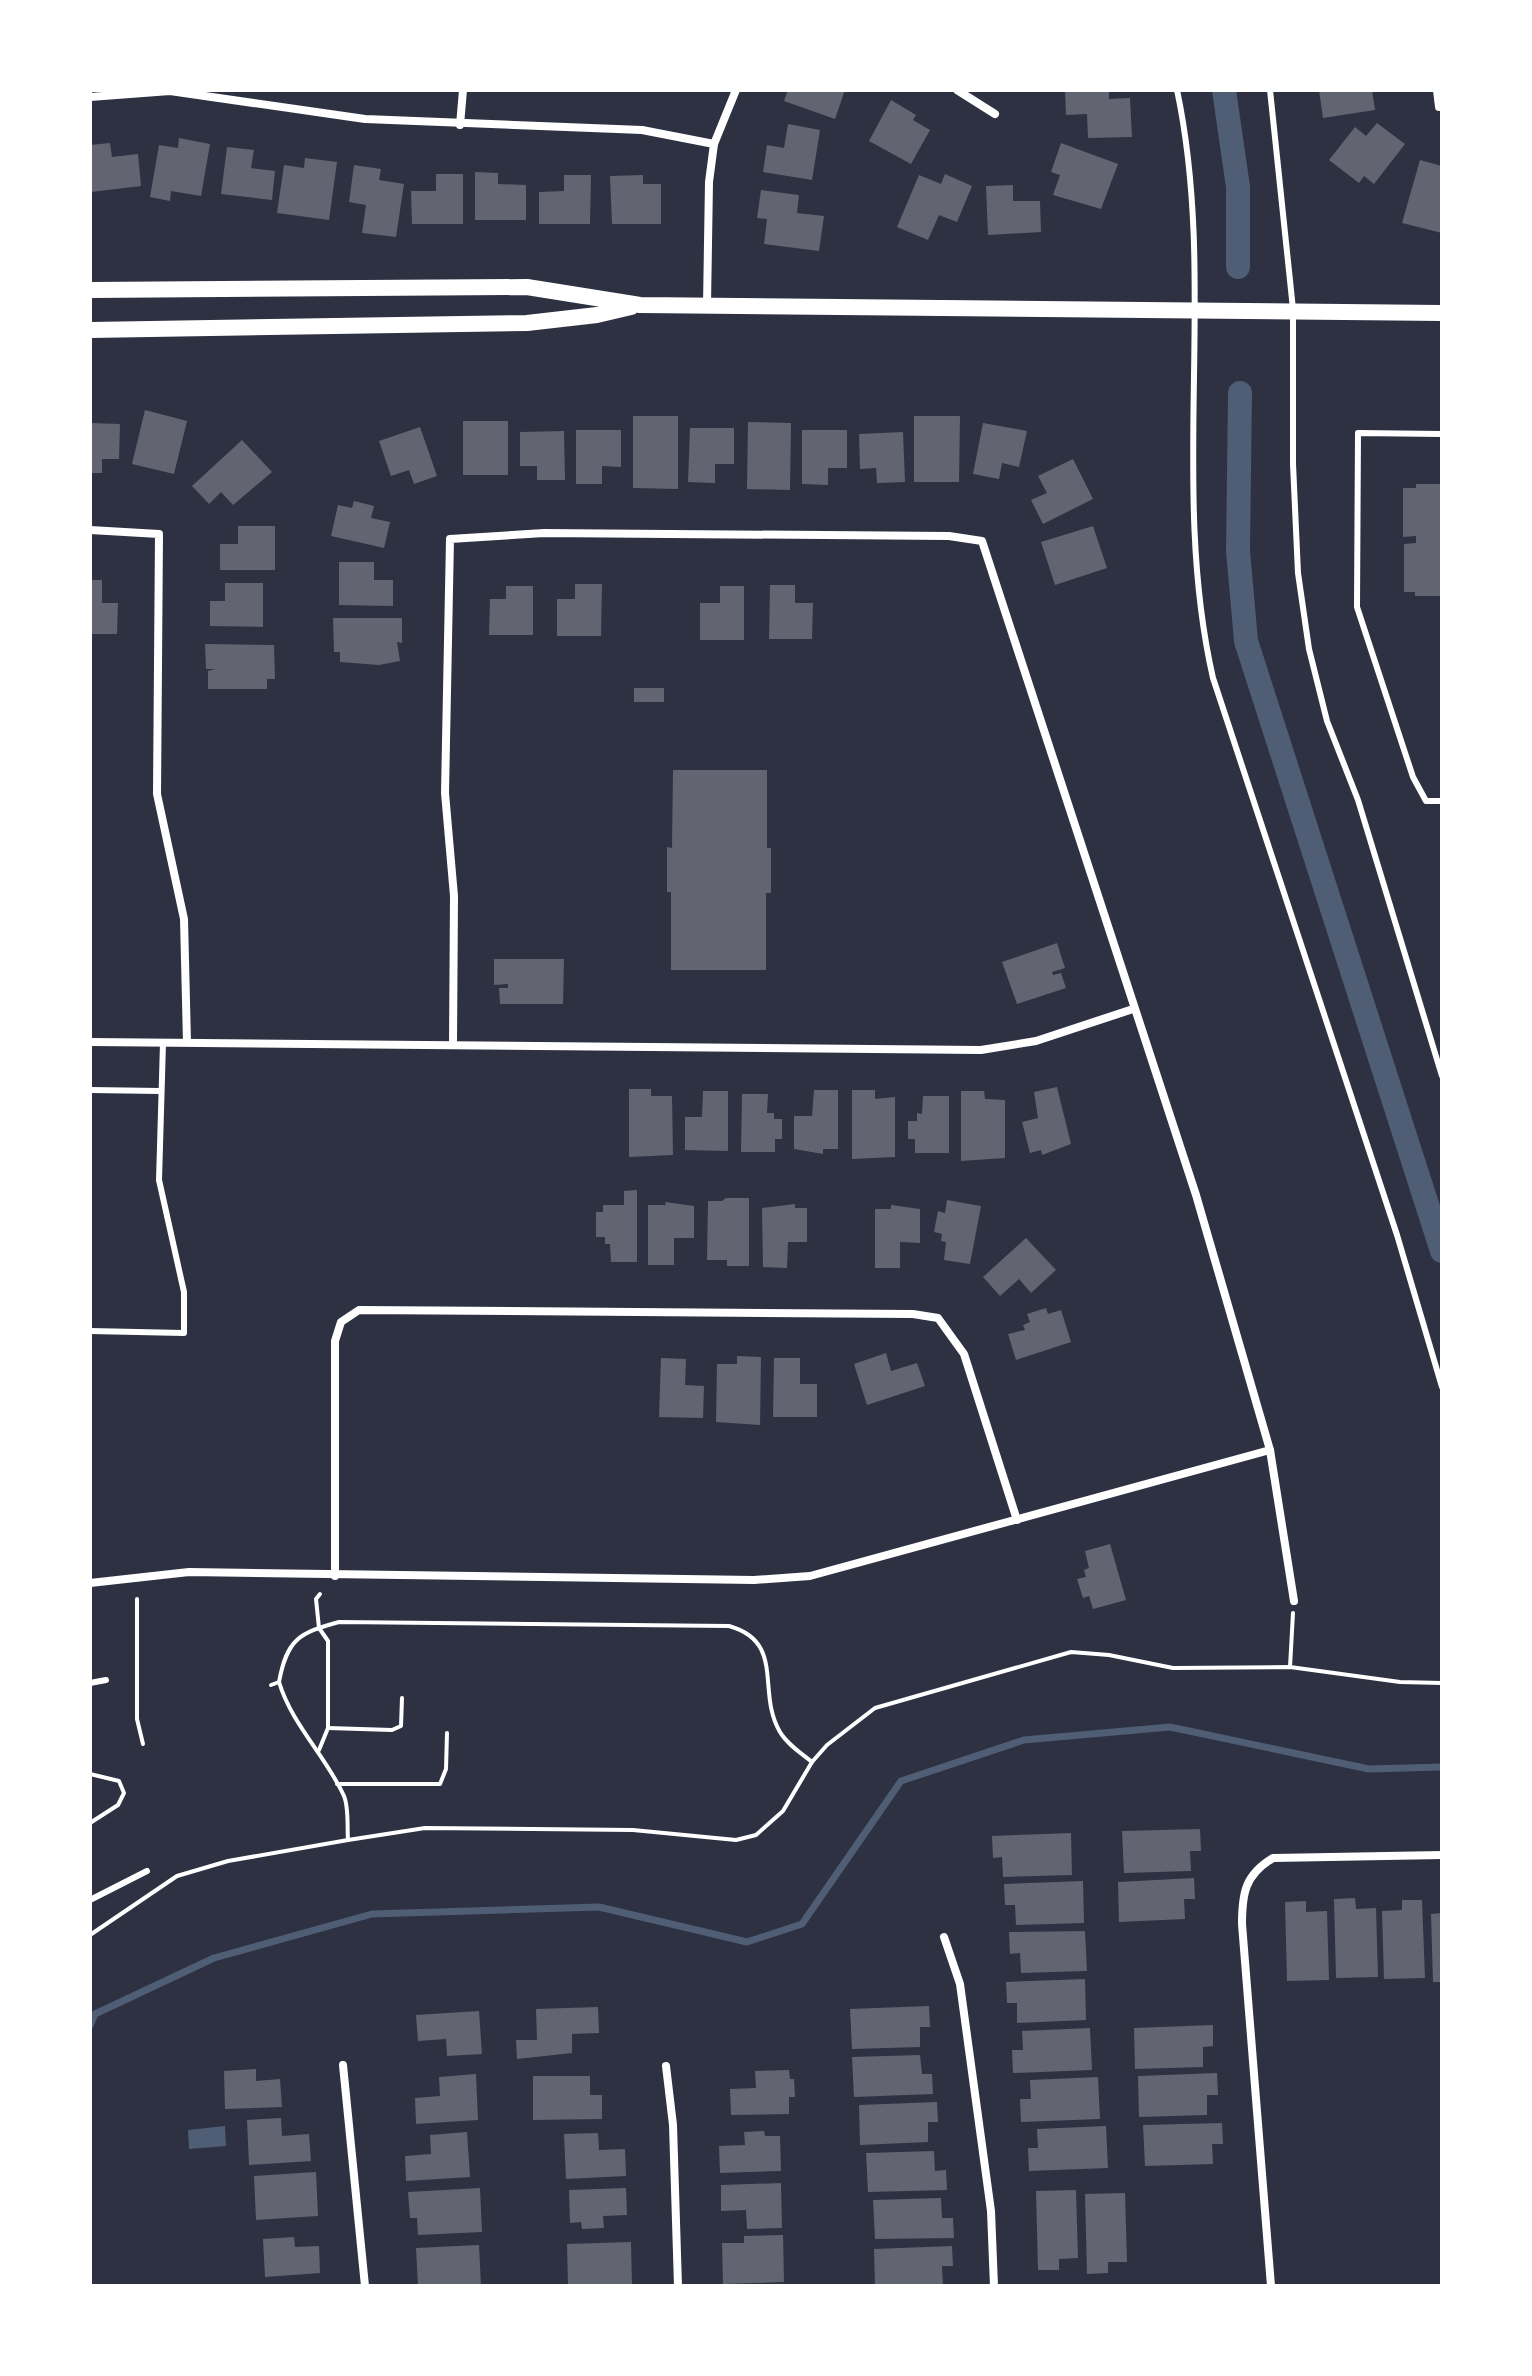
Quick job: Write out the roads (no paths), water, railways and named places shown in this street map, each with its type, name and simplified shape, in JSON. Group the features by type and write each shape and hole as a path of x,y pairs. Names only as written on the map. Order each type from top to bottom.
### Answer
{"main road":[{"path":"90,290 527,287 640,305 1293,309 1442,313"},
{"path":"90,330 527,323 597,315 640,305"}],"street":[{"path":"460,125 463,90"},
{"path":"707,305 709,182 714,144 736,90"},
{"path":"957,90 995,114"},
{"path":"1437,90 1439,107 1442,107"},
{"path":"90,97 170,91 365,119 642,130 714,144"},
{"path":"90,530 159,534 157,794 184,919 187,1042"},
{"path":"453,1044 454,896 445,793 450,539 503,534 949,536 982,541 1196,1195 1270,1450 1294,1601"},
{"path":"90,1042 981,1050 1036,1041 1133,1009"},
{"path":"335,1576 335,1341 341,1322 359,1310 913,1314 938,1318 964,1354 1017,1520"},
{"path":"90,1583 189,1572 754,1580 810,1576 1270,1450"},
{"path":"1271,2286 1242,1924 1246,1882 1255,1869 1273,1858 1442,1855"},
{"path":"944,1937 960,1984 991,2211 994,2286"},
{"path":"343,2065 365,2286"},
{"path":"666,2066 673,2125 678,2286"}],"lane":[{"path":"1177,90 1191,175 1196,547 1203,635 1213,678 1397,1235 1442,1387"},
{"path":"1270,90 1293,309 1296,526 1309,649 1327,721 1358,800 1442,1076"},
{"path":"1442,434 1358,433 1357,585 1357,607 1413,777 1426,801 1442,801"},
{"path":"90,1331 184,1333 184,1292 159,1180 163,1043"},
{"path":"90,1090 160,1091"},
{"path":"90,1683 106,1680"},
{"path":"90,1900 147,1871"}],"water":[{"path":"225,2126 226,2146 189,2149 188,2130"}],"waterway":[{"path":"1224,90 1238,187 1238,267"},
{"path":"1240,393 1238,551 1246,641 1442,1251"},
{"path":"90,2026 95,2014 214,1958 372,1914 599,1907 747,1942 802,1924 901,1781 1024,1740 1170,1727 1369,1769 1442,1767"}]}
